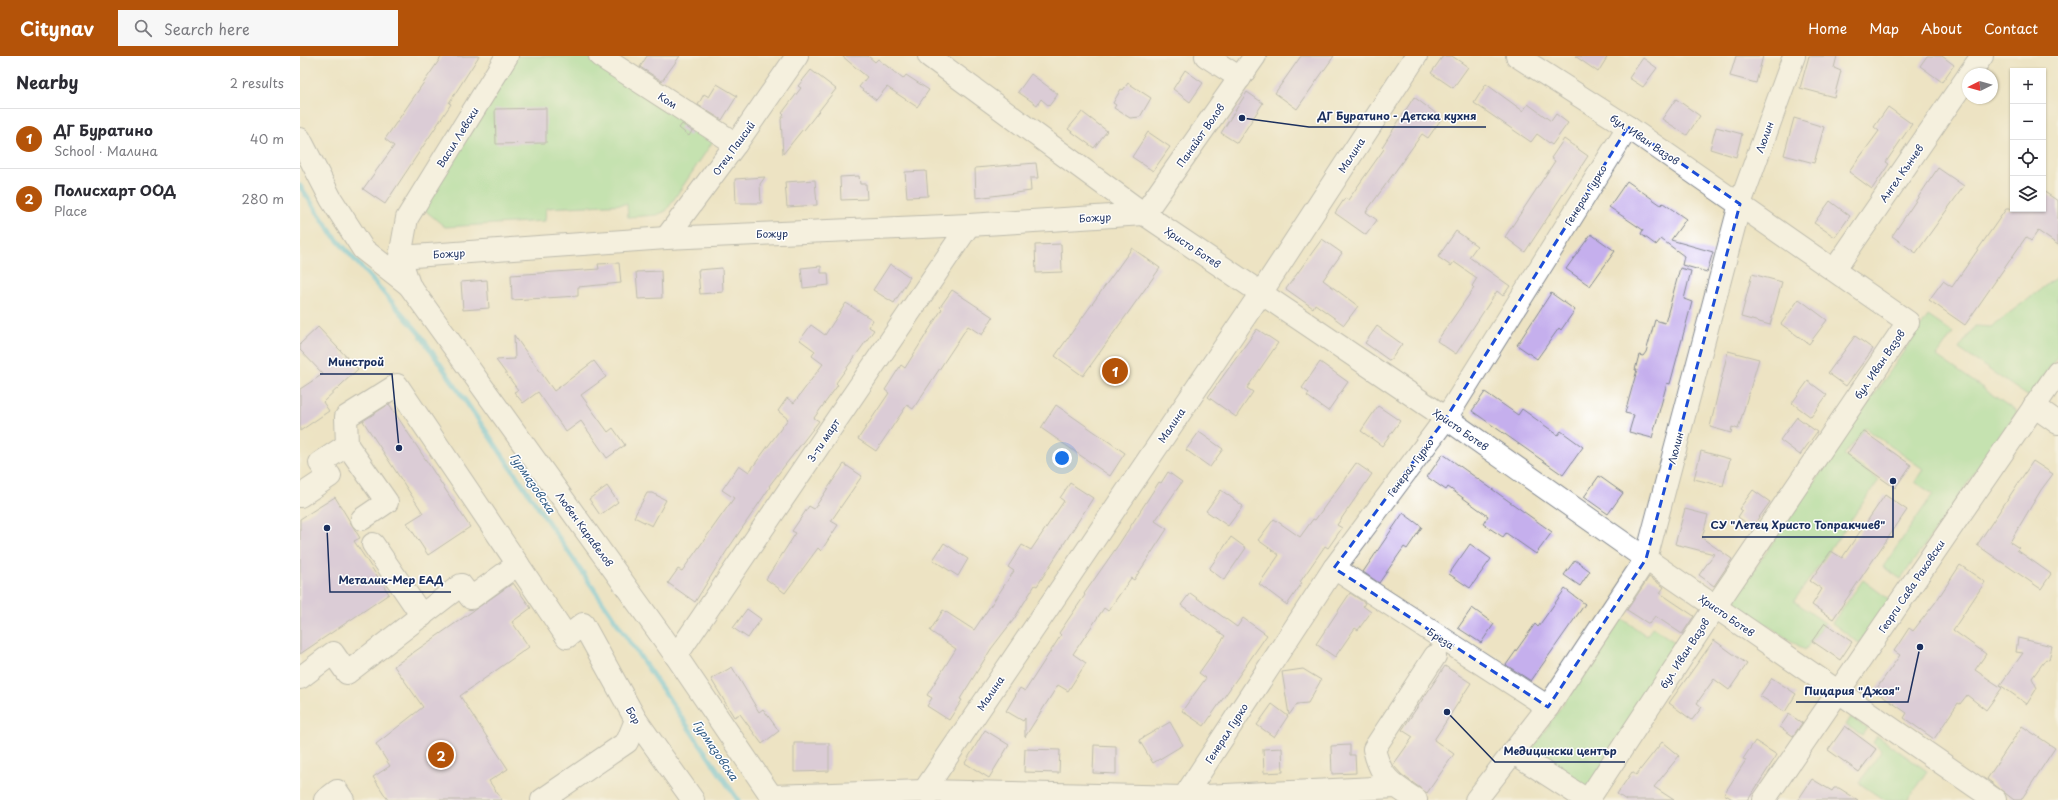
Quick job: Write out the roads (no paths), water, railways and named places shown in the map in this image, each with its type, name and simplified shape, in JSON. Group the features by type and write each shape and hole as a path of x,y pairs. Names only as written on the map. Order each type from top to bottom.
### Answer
{"street":[{"name":"Васил Левски","path":"400,257 407,218 507,56"},
{"name":"Ком","path":"600,56 736,144"},
{"name":"Отец Паисий","path":"666,238 736,144 797,56"},
{"name":"Христо Ботев","path":"929,56 1144,214 1446,418 1646,559 1995,800"},
{"path":"1206,56 1240,78"},
{"name":"Панайот Волов","path":"1144,214 1255,56"},
{"name":"Малина","path":"924,791 1260,293 1416,56"},
{"name":"бул. Иван Вазов","path":"1517,56 1628,127 1835,269 1908,322 1715,606 1588,800"},
{"name":"Люлин","path":"1476,800 1514,753 1548,707 1646,559 1740,204 1794,56"},
{"name":"Ангел Кънчев","path":"1974,68 1982,56"},
{"name":"Ангел Кънчев","path":"1835,269 1962,85"},
{"name":"Генерал Гурко","path":"1184,799 1334,568 1446,418 1628,127"},
{"path":"300,139 331,199 363,249 409,285"},
{"name":"Божур","path":"400,257 666,238 969,225 1144,214"},
{"name":"3-ти март","path":"676,656 969,225"},
{"name":"Любен Каравелов","path":"400,257 409,285 676,656 773,798"},
{"name":"Георги Сава Раковски","path":"1764,800 2058,372"},
{"path":"300,678 333,654 347,674 462,585 471,598 518,564 396,385 346,417 347,445 387,502 362,519"},
{"path":"2034,406 2058,423"},
{"path":"300,496 330,476 320,463 347,445"},
{"path":"373,544 422,616"},
{"name":"Бор","path":"518,564 568,637 583,624 636,720 693,800"},
{"name":"Бреза","path":"1334,568 1548,707"},
{"path":"1416,800 1396,787 1378,767 1374,749 1435,656"},
{"path":"542,800 627,742 636,720"},
{"path":"1514,753 1588,800"},
{"path":"773,798 924,791 1184,799 1396,787"},
{"path":"325,800 338,791 343,800"}],"waterway":[{"name":"Гурмазовска","path":"300,186 333,235 419,333 738,800"}],"place":[{"name":"ДГ Буратино - Детска кухня","path":"1242,118"},
{"name":"ДГ Буратино","path":"1115,371"},
{"name":"Минстрой","path":"399,448"},
{"name":"СУ \"Летец Христо Топракчиев\"","path":"1893,481"},
{"name":"Металик-Мер ЕАД","path":"327,528"},
{"name":"Пицария \"Джоя\"","path":"1920,647"},
{"name":"Медицински център","path":"1447,712"},
{"name":"Полисхарт ООД","path":"441,755"}]}
